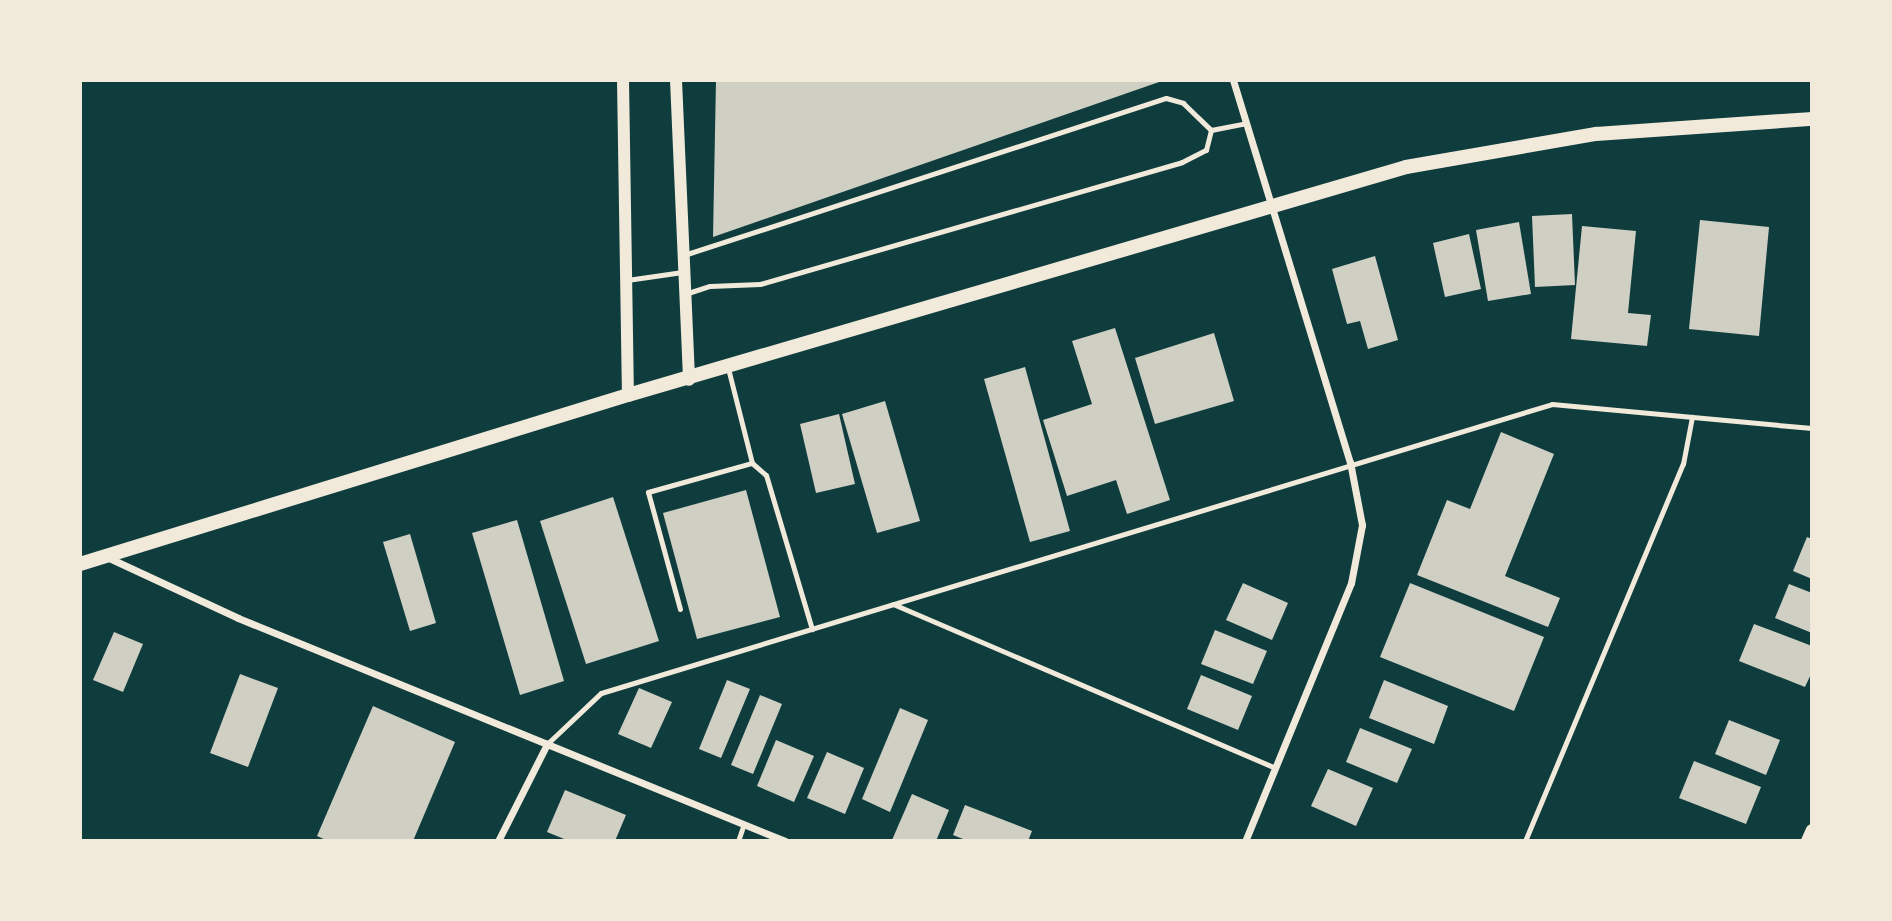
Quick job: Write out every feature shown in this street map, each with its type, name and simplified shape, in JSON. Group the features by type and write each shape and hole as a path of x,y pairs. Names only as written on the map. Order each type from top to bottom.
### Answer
{"main road":[{"path":"80,564 628,395 689,380 1270,203 1406,167 1514,145 1670,128 1811,119"}],"street":[{"path":"623,80 628,395"},
{"path":"676,80 681,256 689,380"},
{"path":"1233,80 1350,462 1361,509 1359,552 1351,583 1245,841"},
{"path":"105,556 238,618 785,841"},
{"path":"498,841 547,744"},
{"path":"1807,841 1811,830"}],"lane":[{"path":"681,256 1166,98 1183,103 1211,130"},
{"path":"1211,130 1246,123"},
{"path":"683,295 710,286 760,284 1182,162 1206,150 1211,130"},
{"path":"627,280 682,272"},
{"path":"728,368 752,463 766,475 812,629"},
{"path":"547,744 601,694 1350,462 1552,404 1811,428"},
{"path":"1524,841 1683,464 1692,417"},
{"path":"680,609 648,492 752,463"},
{"path":"893,604 1275,768"},
{"path":"738,841 744,824"}],"building":[{"path":"716,80 1161,80 1162,81 713,237"},
{"path":"1572,214 1575,285 1535,287 1532,216"},
{"path":"1700,220 1769,227 1759,336 1689,329"},
{"path":"1519,222 1531,294 1488,301 1476,230"},
{"path":"1582,226 1636,231 1628,313 1651,315 1647,346 1571,339"},
{"path":"1469,234 1481,289 1445,297 1433,243"},
{"path":"1375,256 1398,340 1368,349 1360,321 1347,324 1332,269"},
{"path":"1115,328 1170,500 1127,514 1116,480 1067,496 1043,420 1092,404 1072,341"},
{"path":"1214,333 1234,401 1155,424 1135,358"},
{"path":"1025,367 1070,531 1030,542 984,379"},
{"path":"885,401 920,521 877,533 842,414"},
{"path":"839,414 855,484 816,493 800,424"},
{"path":"1501,432 1554,454 1505,576 1560,598 1548,627 1417,575 1447,500 1470,509"},
{"path":"746,490 780,617 697,639 663,513"},
{"path":"613,497 659,641 586,664 540,521"},
{"path":"517,520 564,681 520,695 472,533"},
{"path":"410,534 436,623 410,631 383,542"},
{"path":"1807,537 1812,539 1812,579 1793,571"},
{"path":"1243,583 1288,603 1272,640 1226,620"},
{"path":"1410,583 1544,637 1514,711 1380,657"},
{"path":"1789,584 1812,593 1812,633 1775,618"},
{"path":"1754,624 1812,646 1812,672 1805,687 1739,661"},
{"path":"1215,630 1267,651 1253,684 1201,664"},
{"path":"114,632 143,644 123,692 93,680"},
{"path":"240,674 278,688 248,767 210,753"},
{"path":"1201,675 1252,696 1238,730 1187,709"},
{"path":"727,680 750,689 721,758 699,749"},
{"path":"1384,680 1448,706 1434,744 1369,718"},
{"path":"639,688 672,702 651,748 618,734"},
{"path":"760,695 782,704 753,774 731,765"},
{"path":"373,706 455,742 413,841 328,841 317,836"},
{"path":"900,708 928,720 890,812 862,799"},
{"path":"1729,720 1780,740 1766,775 1715,754"},
{"path":"1360,728 1412,749 1397,783 1346,762"},
{"path":"776,740 814,756 794,802 757,786"},
{"path":"827,752 864,768 845,814 807,798"},
{"path":"1694,761 1761,787 1746,824 1679,798"},
{"path":"1328,769 1373,788 1356,826 1311,806"},
{"path":"565,790 626,815 615,841 569,841 547,832"},
{"path":"912,794 949,810 936,841 892,840"},
{"path":"965,805 1032,831 1028,841 968,841 953,835"}]}
